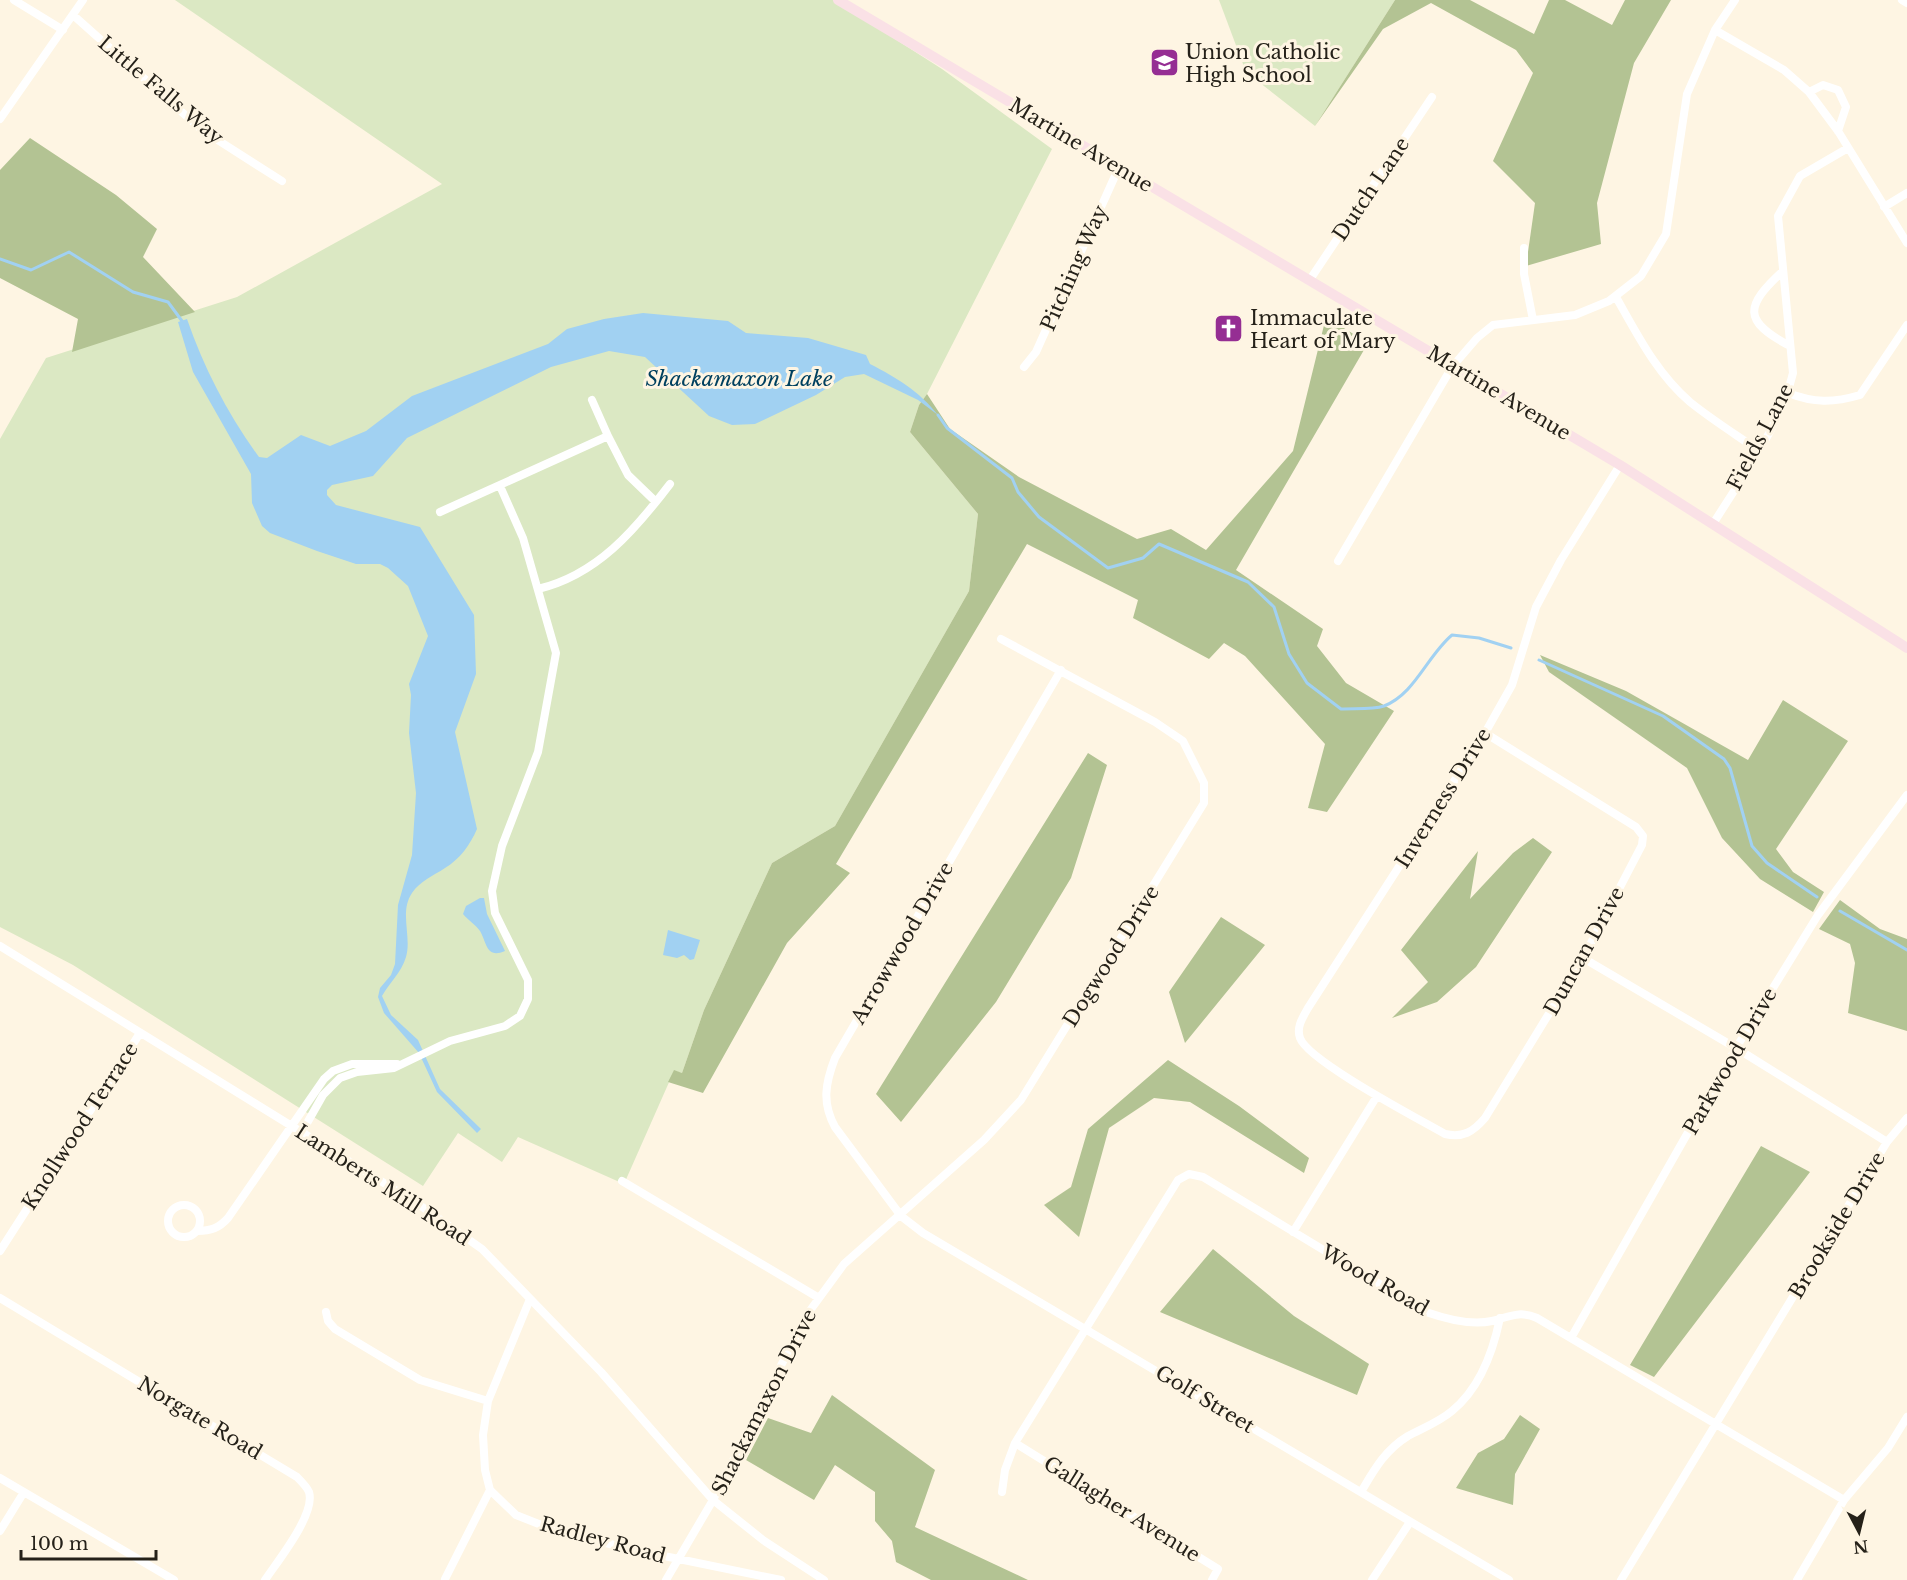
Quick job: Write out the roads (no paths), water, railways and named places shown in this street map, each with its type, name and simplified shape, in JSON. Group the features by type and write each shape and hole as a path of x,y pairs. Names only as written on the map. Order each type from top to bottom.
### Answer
{"main road":[{"name":"Martine Avenue","path":"837,0 1620,465 1907,648"}],"street":[{"path":"14,0 63,30"},
{"path":"0,119 83,0"},
{"path":"1338,561 1453,366 1477,338 1493,325 1575,315 1616,297 1641,276 1666,234 1687,94 1715,30 1735,0"},
{"path":"1902,0 1907,3"},
{"name":"Little Falls Way","path":"73,15 202,130 282,181"},
{"path":"1715,30 1784,70 1809,92 1838,131 1907,243"},
{"path":"1809,92 1823,85 1838,90 1845,107 1838,131"},
{"name":"Dutch Lane","path":"1309,280 1432,97"},
{"name":"Fields Lane","path":"1713,524 1758,450 1788,393 1793,373 1778,216 1800,176 1848,148"},
{"name":"Pitching Way","path":"1024,367 1036,352 1119,167"},
{"path":"1884,207 1907,193"},
{"path":"1524,248 1524,274 1533,320"},
{"path":"1783,271 1761,291 1756,299 1755,312 1756,322 1767,334 1790,346"},
{"path":"1616,297 1648,353 1675,387 1690,402 1758,450"},
{"path":"1788,393 1809,401 1836,402 1860,395 1907,325"},
{"path":"592,400 628,476 656,502"},
{"path":"440,512 608,436"},
{"name":"Inverness Drive","path":"1377,1096 1305,1045 1300,1038 1302,1020 1485,733 1512,685 1536,607 1560,560 1620,465"},
{"path":"538,589 569,579 598,563 670,484"},
{"path":"303,1132 323,1095 340,1078 357,1072 383,1071 403,1065 450,1041 505,1026 520,1016 528,999 528,980 495,913 492,891 502,846 538,752 556,661 556,648 524,538 500,486"},
{"name":"Dogwood Drive","path":"819,1298 844,1264 901,1216 1004,1121 1021,1100 1204,803 1204,783 1183,741 1165,728 1062,670 1001,639"},
{"name":"Arrowwood Drive","path":"901,1216 828,1114 825,1099 829,1073 835,1058 1062,670"},
{"name":"Duncan Drive","path":"1377,1096 1445,1134 1464,1135 1472,1132 1485,1118 1583,958 1642,845 1643,836 1636,827 1485,733"},
{"name":"Parkwood Drive","path":"1571,1338 1737,1048 1818,915 1907,795"},
{"name":"Lamberts Mill Road","path":"0,947 418,1204 482,1249 601,1372 713,1500 763,1540 824,1580"},
{"name":"Brookside Drive","path":"1583,958 1737,1048 1887,1142 1621,1580"},
{"name":"Knollwood Terrace","path":"0,1251 140,1033"},
{"path":"197,1231 200,1219 195,1209 185,1204 170,1212 167,1221 171,1233 184,1238 197,1231 209,1231 220,1226 293,1126 319,1085 333,1071 352,1064 403,1065"},
{"path":"1293,1232 1377,1096"},
{"path":"1887,1142 1907,1118"},
{"name":"Wood Road","path":"1002,1492 1005,1470 1016,1443 1178,1180 1189,1174 1203,1177 1426,1312 1451,1320 1481,1322 1519,1313 1529,1314 1716,1422 1844,1500"},
{"name":"Shackamaxon Drive","path":"622,1181 819,1298 806,1316 713,1500 680,1560 666,1580"},
{"name":"Golf Street","path":"901,1216 923,1233 1509,1580"},
{"name":"Norgate Road","path":"0,1298 297,1477 309,1492 310,1506 303,1522 265,1580"},
{"path":"445,1579 490,1491 485,1470 483,1435 488,1401 530,1299"},
{"path":"326,1311 328,1321 335,1329 420,1380 488,1401"},
{"path":"1361,1492 1379,1462 1395,1445 1441,1419 1467,1396 1488,1359 1500,1318"},
{"path":"1797,1580 1844,1500 1888,1448 1907,1417"},
{"name":"Gallagher Avenue","path":"1016,1443 1218,1569 1212,1580"},
{"path":"0,1478 174,1580"},
{"name":"Radley Road","path":"490,1491 516,1515 554,1530 680,1560 781,1580"},
{"path":"0,1531 24,1492"},
{"path":"1372,1580 1410,1522"}],"water":[{"name":"Shackamaxon Lake","path":"643,313 728,321 746,333 808,338 866,355 870,364 907,386 938,415 918,400 864,374 845,377 816,395 755,424 732,425 709,416 645,357 609,351 551,367 407,438 373,476 332,485 327,490 327,495 336,505 420,527 474,615 476,674 455,732 477,829 460,856 423,882 408,900 406,957 382,996 391,1015 418,1040 440,1089 481,1129 477,1133 437,1092 419,1053 384,1013 378,997 380,988 391,975 395,964 398,905 412,855 416,793 409,733 411,695 409,684 428,636 408,586 388,568 380,564 356,564 317,551 270,533 262,526 252,503 251,474 193,372 178,322 187,319 209,373 227,408 259,457 267,458 301,435 330,446 366,431 412,396 548,344 567,329 604,319"},
{"path":"484,898 487,914 505,951 494,953 491,951 480,931 463,914 466,906"},
{"path":"668,930 700,940 694,959 690,960 684,955 677,958 663,955"}],"waterway":[{"path":"0,259 31,270 69,252 133,292 168,302 182,321"},
{"path":"938,415 947,428 1012,478 1018,492 1039,517 1108,568 1143,558 1159,544 1248,582 1274,607 1289,654 1307,683 1341,709 1379,707 1395,700 1413,684 1435,653 1452,635 1479,638 1511,648"},
{"path":"1539,660 1663,716 1724,759 1730,768 1752,846 1767,863 1817,897"},
{"path":"1840,911 1907,950"}],"place":[{"name":"Union Catholic High School","path":"1164,63"},
{"name":"Immaculate Heart of Mary","path":"1229,329"}]}
